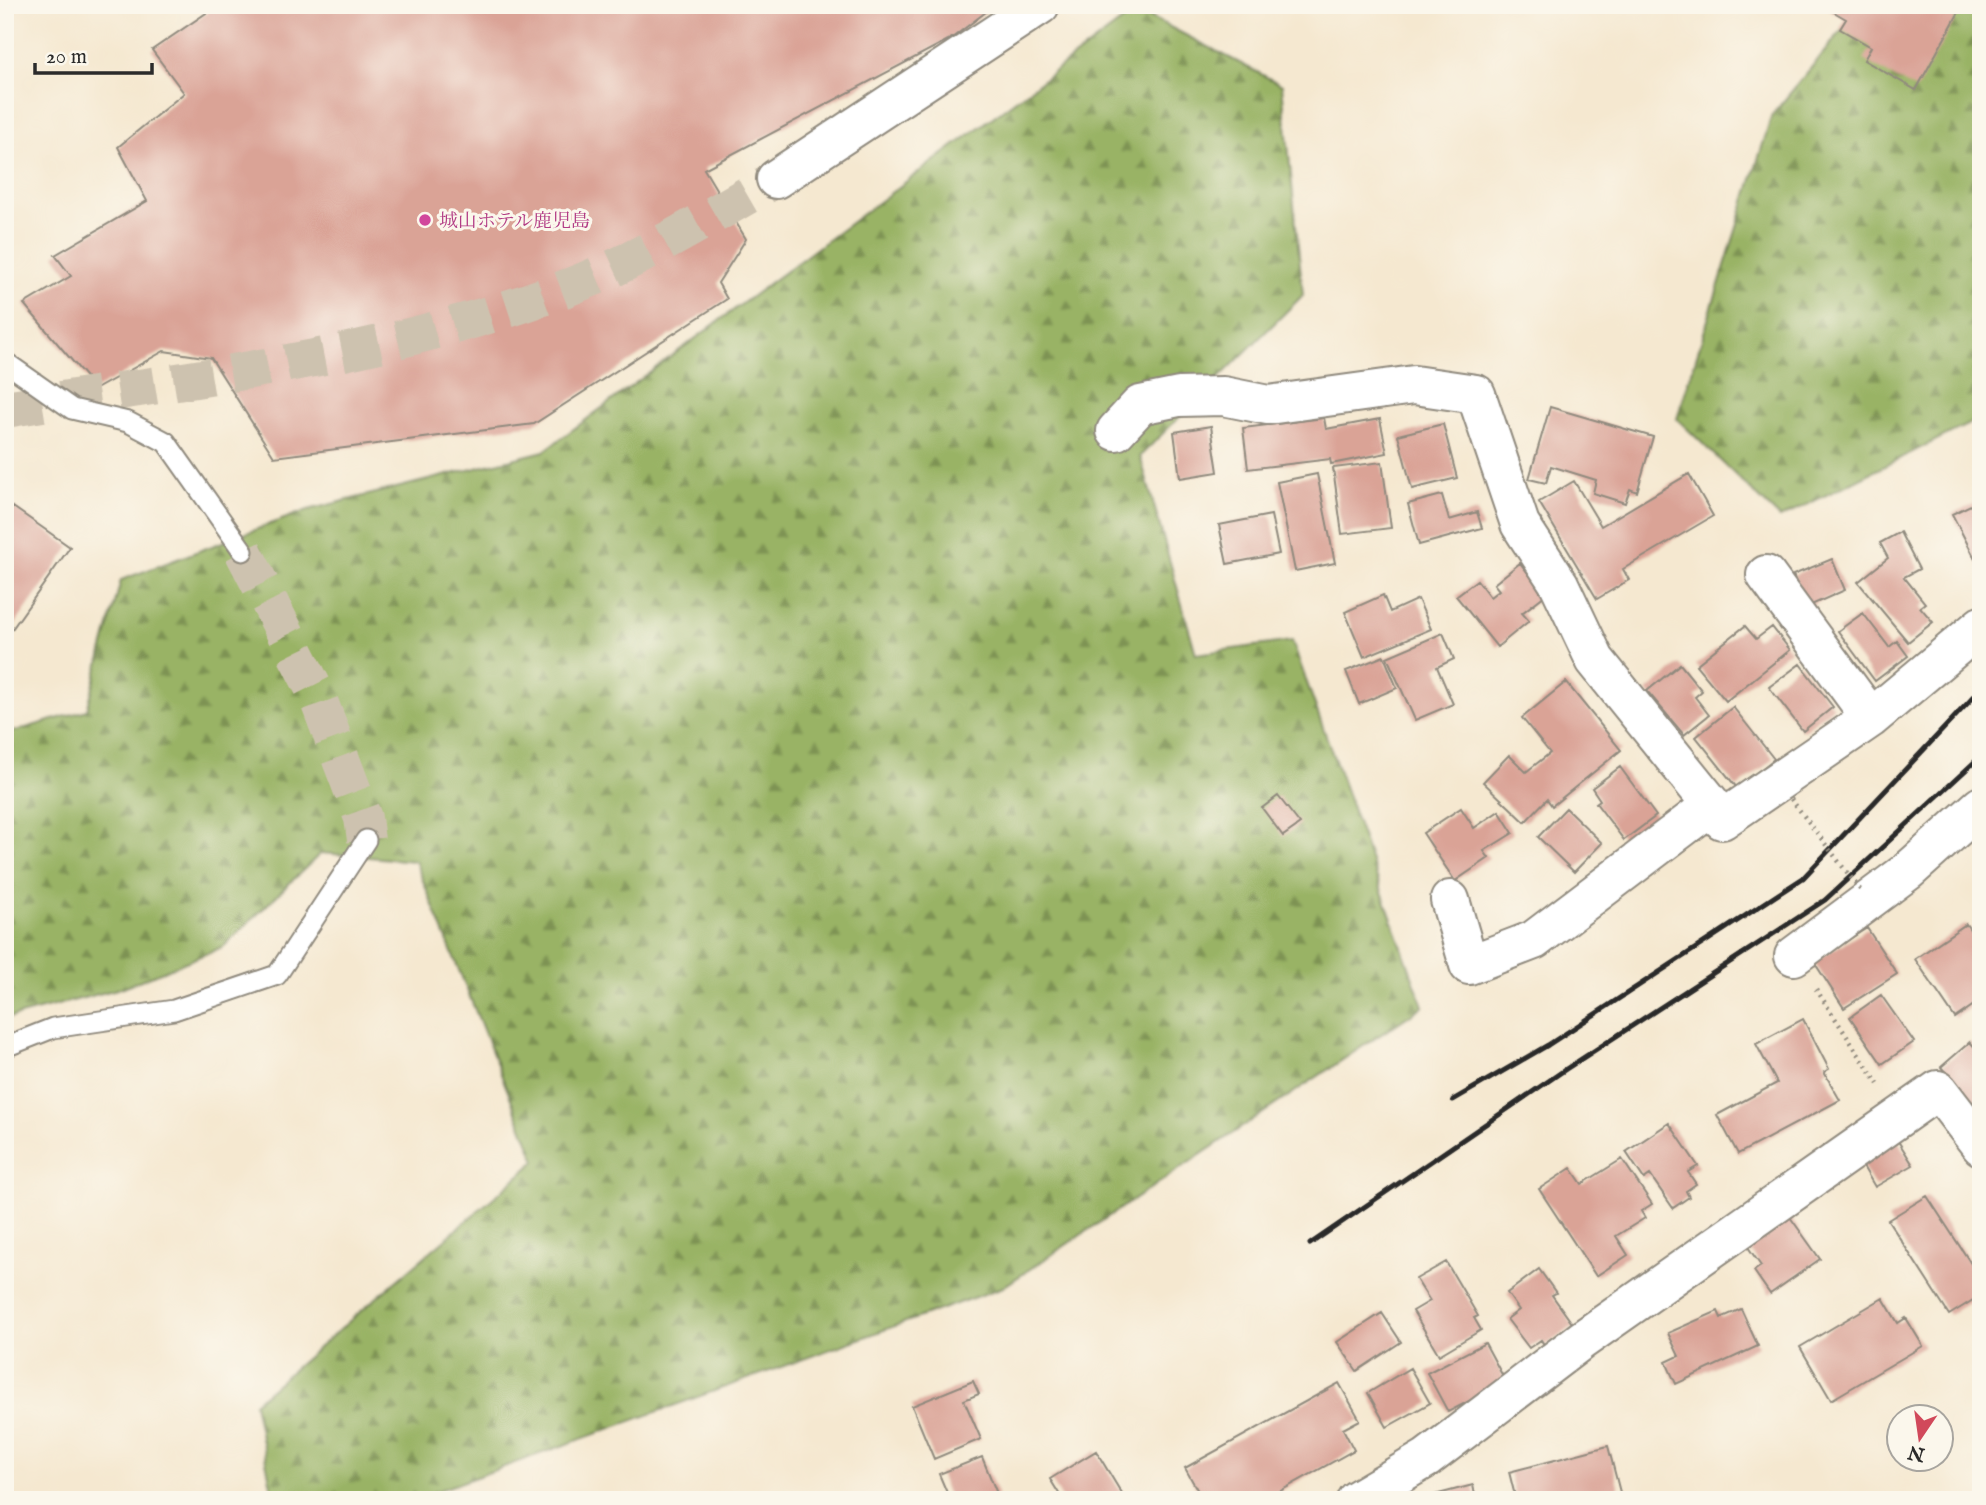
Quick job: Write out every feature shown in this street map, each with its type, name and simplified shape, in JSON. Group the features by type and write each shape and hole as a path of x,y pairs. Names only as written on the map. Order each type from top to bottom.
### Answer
{"street":[{"path":"776,179 1040,5"},
{"path":"1116,431 1140,405 1179,397 1223,396 1268,405 1414,385 1476,394 1520,524 1559,584 1595,660 1722,820 1871,718 1981,626"},
{"path":"1766,575 1871,718"},
{"path":"1450,901 1469,965 1493,957 1534,940 1712,805"},
{"path":"1794,956 1908,871 1981,806"},
{"path":"1356,1500 1427,1458 1582,1340 1938,1090 1981,1146"}],"lane":[{"path":"5,362 72,409 128,422 166,442 243,551"},
{"path":"5,1047 53,1028 174,1010 277,975 366,840"}],"path":[{"path":"1791,799 1862,892"},
{"path":"1794,956 1899,1117"}],"green space":[{"path":"1863,5 1981,5 1981,418 1780,518 1677,419 1772,115"},
{"path":"1137,10 1282,85 1303,295 1140,456 1196,654 1292,641 1423,1006 1003,1287 412,1500 274,1500 254,1403 536,1161 415,861 321,853 223,947 121,988 5,1019 5,734 87,710 121,580 308,510 544,451"}],"building":[{"name":"城山ホテル鹿児島","path":"218,5 995,5 952,38 704,169 746,239 718,283 727,299 534,424 274,457 211,358 164,351 96,389 24,304 71,276 55,255 147,201 118,147 184,93 152,50"},
{"path":"1832,5 1963,5 1916,90 1864,60 1871,47 1840,29 1846,19 1829,9"},
{"path":"1550,407 1653,437 1637,492 1630,489 1625,503 1593,493 1596,480 1551,466 1546,483 1529,479"},
{"path":"1324,418 1326,429 1380,419 1387,453 1331,464 1330,459 1248,469 1243,428"},
{"path":"1443,424 1457,478 1412,489 1398,435"},
{"path":"1211,426 1218,472 1180,478 1174,432"},
{"path":"1382,462 1391,528 1342,534 1333,468"},
{"path":"1317,474 1335,563 1295,571 1277,482"},
{"path":"1689,474 1713,516 1623,569 1629,580 1597,599 1539,502 1574,481 1601,526"},
{"path":"1442,495 1449,520 1477,512 1482,528 1419,545 1408,504"},
{"path":"1981,500 1981,570 1952,514"},
{"path":"13,507 70,547 5,639 5,518"},
{"path":"1271,515 1279,554 1227,564 1219,525"},
{"path":"1900,532 1919,569 1904,577 1925,603 1920,607 1933,622 1908,642 1858,582 1888,558 1880,543"},
{"path":"1832,559 1845,590 1807,607 1793,575"},
{"path":"1520,563 1545,595 1522,613 1529,621 1497,647 1456,596 1477,580 1490,597 1499,590 1494,584"},
{"path":"1383,595 1390,612 1418,599 1431,629 1364,657 1345,612"},
{"path":"1863,613 1889,647 1897,641 1908,656 1875,681 1838,631"},
{"path":"1745,626 1756,639 1772,627 1790,650 1726,701 1696,665"},
{"path":"1443,633 1454,659 1437,667 1453,704 1415,720 1387,657"},
{"path":"1384,656 1397,688 1359,704 1346,671"},
{"path":"1680,664 1702,691 1695,697 1709,715 1684,735 1647,691"},
{"path":"1800,664 1833,707 1803,731 1769,687"},
{"path":"1566,682 1621,750 1552,806 1547,799 1525,822 1483,782 1509,755 1526,772 1550,753 1522,718"},
{"path":"1733,707 1774,759 1737,788 1696,737"},
{"path":"1620,767 1656,816 1624,840 1596,803 1600,800 1592,788"},
{"path":"1278,796 1300,824 1283,836 1262,808"},
{"path":"1461,808 1474,828 1499,811 1513,833 1484,851 1489,858 1455,881 1423,833"},
{"path":"1566,808 1602,843 1574,872 1538,837"},
{"path":"1966,924 1981,945 1981,1000 1955,1018 1915,959"},
{"path":"1867,928 1897,974 1844,1008 1814,962"},
{"path":"1881,995 1914,1042 1882,1064 1850,1017"},
{"path":"1803,1019 1829,1069 1824,1072 1840,1100 1738,1154 1717,1115 1777,1083 1756,1044"},
{"path":"1970,1042 1981,1054 1979,1110 1941,1067"},
{"path":"1669,1123 1698,1166 1688,1172 1696,1184 1686,1191 1689,1197 1673,1208 1650,1175 1644,1179 1626,1152"},
{"path":"1898,1141 1913,1165 1875,1187 1861,1163"},
{"path":"1622,1159 1652,1204 1641,1211 1645,1218 1616,1236 1628,1255 1596,1276 1539,1189 1571,1168 1582,1184"},
{"path":"1927,1196 1972,1265 1981,1259 1981,1295 1949,1315 1888,1220"},
{"path":"1790,1217 1820,1259 1770,1294 1754,1271 1761,1266 1748,1247"},
{"path":"1446,1262 1478,1316 1474,1318 1481,1330 1439,1355 1413,1311 1430,1301 1416,1279"},
{"path":"1539,1269 1556,1293 1552,1295 1574,1326 1545,1346 1541,1340 1529,1348 1507,1319 1519,1310 1507,1293"},
{"path":"1883,1298 1898,1323 1906,1318 1923,1346 1831,1400 1800,1347"},
{"path":"1741,1309 1758,1346 1676,1384 1666,1362 1679,1356 1668,1333 1718,1311 1721,1318"},
{"path":"1382,1313 1401,1342 1357,1371 1337,1342"},
{"path":"1485,1343 1506,1382 1448,1412 1427,1373"},
{"path":"1410,1368 1430,1403 1387,1427 1368,1393"},
{"path":"973,1381 979,1394 964,1400 981,1439 934,1459 912,1406"},
{"path":"1339,1383 1360,1420 1343,1429 1354,1450 1264,1500 1203,1500 1185,1468"},
{"path":"1608,1446 1622,1500 1516,1500 1509,1472"},
{"path":"1096,1451 1122,1494 1113,1500 1063,1500 1050,1479"},
{"path":"982,1457 998,1496 988,1500 950,1500 939,1474"},
{"path":"1473,1485 1476,1500 1419,1500 1419,1499"}],"tunnel":[{"path":"5,409 298,361 371,346 514,307 609,270 658,246 776,179"},
{"path":"243,551 316,693 363,818 366,840"}],"railway":[{"path":"1453,1100 1548,1045 1803,878 1981,689"},
{"path":"1310,1244 1566,1069 1825,900 1981,756"}],"place":[{"name":"城山ホテル鹿児島","path":"425,220"}]}
